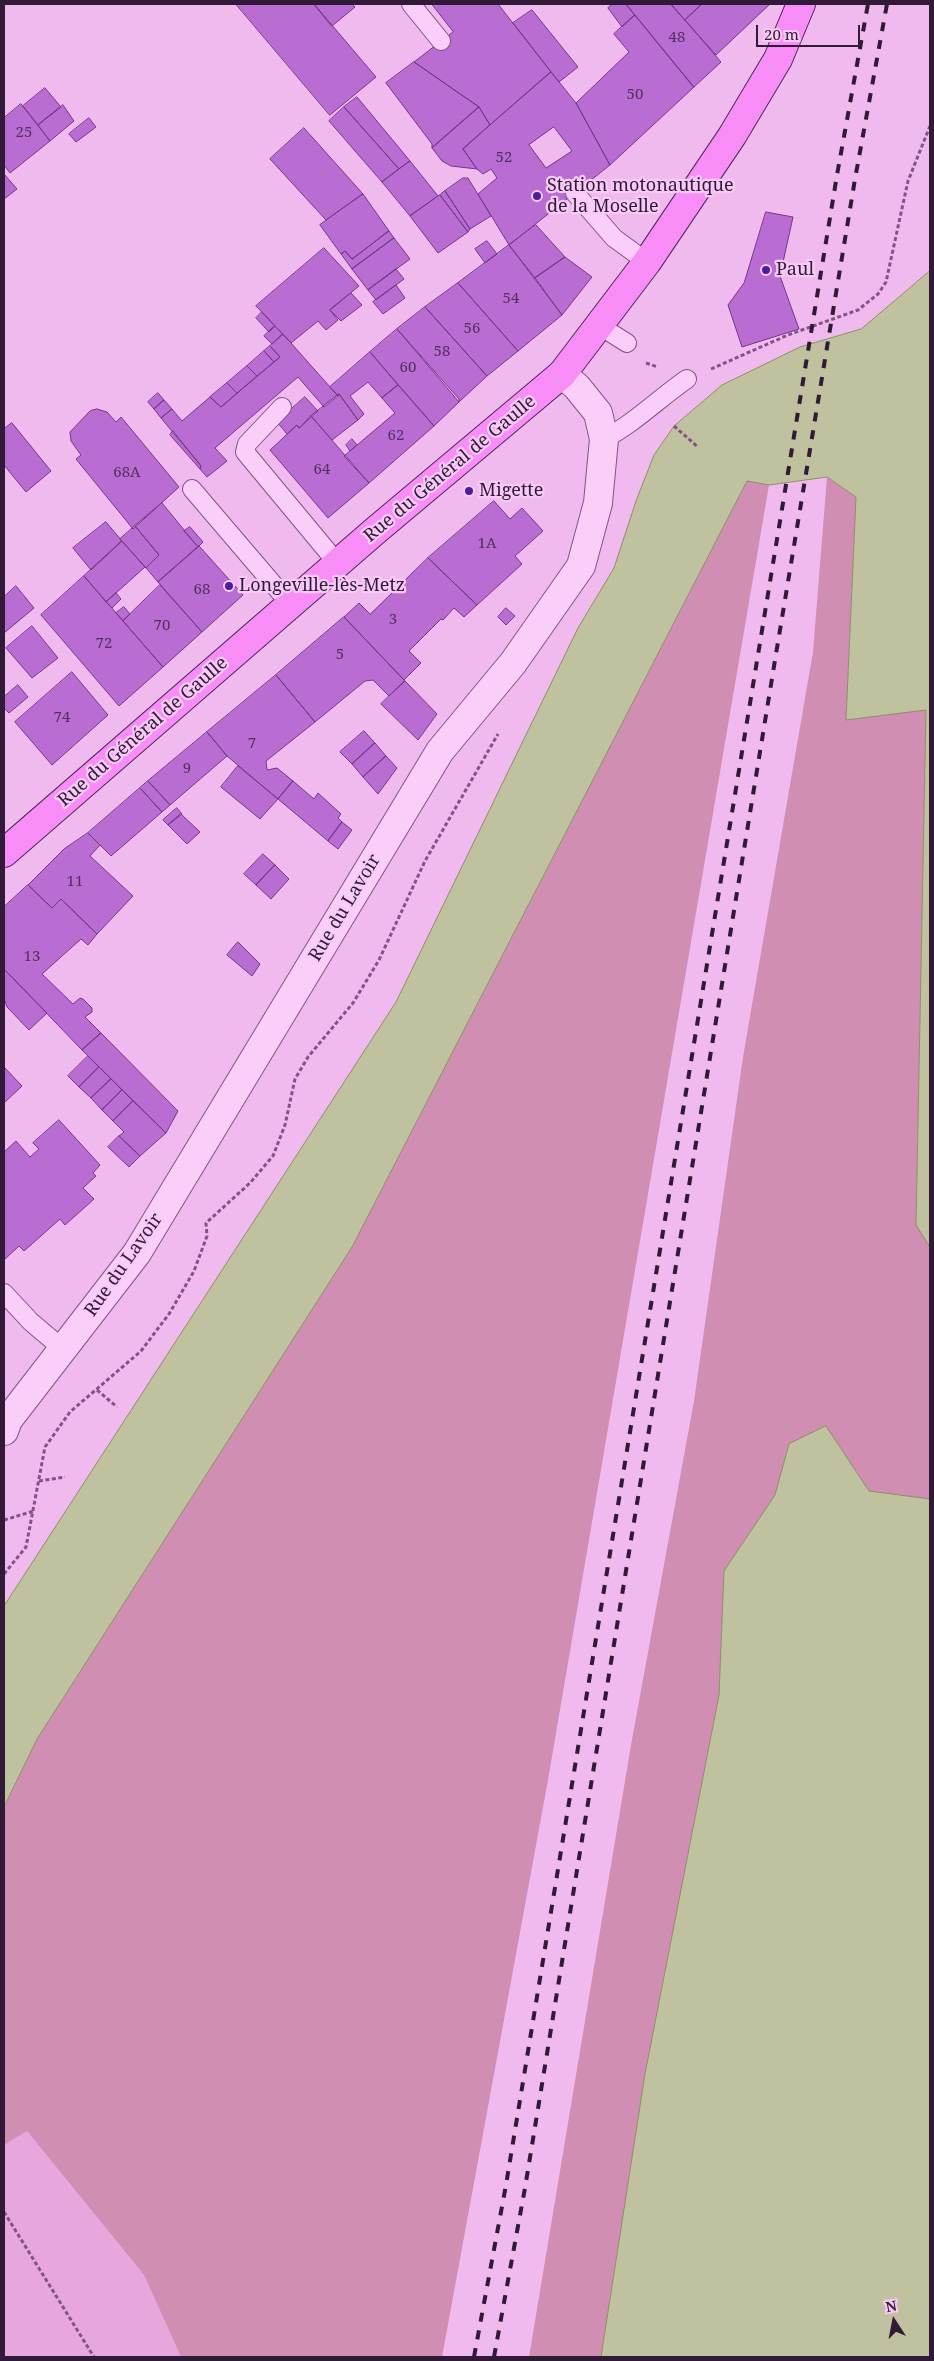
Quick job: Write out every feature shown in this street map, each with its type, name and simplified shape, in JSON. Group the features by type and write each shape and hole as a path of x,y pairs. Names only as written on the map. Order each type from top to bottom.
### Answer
{"main road":[{"name":"Rue du Général de Gaulle","path":"4,853 338,564 562,374 647,262 732,136 778,59 801,4"}],"street":[{"name":"Rue du Lavoir","path":"4,1431 8,1420 137,1253 440,751 513,663 581,566 598,503 604,439 598,413 577,387 562,374"}],"lane":[{"path":"410,4 441,41"},
{"path":"575,193 614,238 647,262"},
{"path":"600,326 627,343"},
{"path":"604,439 627,427 663,396 687,379"},
{"path":"282,407 247,444 245,452 338,564"},
{"path":"192,489 291,605"},
{"path":"4,1293 30,1322 62,1349"}],"path":[{"path":"640,362 655,364 677,380 687,379 788,335 858,310 878,294 886,282 908,181 930,126"},
{"path":"674,426 698,447"},
{"path":"4,1574 26,1547 45,1447 70,1412 141,1350 169,1314 194,1271 207,1236 206,1223 250,1183 273,1156 285,1125 295,1079 308,1057 353,1003 379,960 425,861 501,728"},
{"path":"97,1390 117,1407"},
{"path":"39,1481 65,1477"},
{"path":"4,1520 34,1511"},
{"path":"4,2212 94,2357"}],"shaded area":[{"path":"930,271 930,1247 916,1225 926,710 846,720 856,497 827,477 769,485 747,481 352,1247 37,1739 4,1807 4,1606 396,1002 578,628 614,568 636,501 654,455 674,426 722,385 800,347 861,329"},
{"path":"827,477 856,497 846,720 926,709 916,1224 930,1247 930,1499 869,1491 826,1427 789,1444 775,1495 724,1571 719,1695 645,2074 601,2357 529,2357 631,1745 694,1401 743,1057 813,652"},
{"path":"747,481 769,485 548,1780 442,2357 181,2357 144,2275 27,2131 4,2145 4,1808 37,1739 352,1247"},
{"path":"826,1426 869,1491 930,1499 930,2357 601,2357 645,2074 719,1695 724,1571 775,1495 789,1444"},
{"path":"27,2131 144,2275 181,2357 4,2357 4,2145"}],"building":[{"path":"236,4 314,4 376,77 330,115"},
{"path":"314,4 352,4 355,7 332,26"},
{"path":"432,4 498,4 551,72 490,125 479,107 414,62 453,32"},
{"path":"613,4 626,4 635,15 622,27 608,8"},
{"path":"626,4 671,4 721,62 694,87"},
{"path":"671,4 702,4 685,20"},
{"path":"702,4 770,4 716,55 685,20"},
{"path":"532,10 578,67 559,82 513,23"},
{"path":"635,15 694,87 610,165 576,103 629,52 614,34"},
{"path":"414,62 479,107 432,148 432,144 386,83"},
{"path":"551,72 576,103 610,165 509,245 478,194 497,178 491,169 483,174 477,169 463,149","holes":["554,127 572,151 546,168 529,145"]},
{"path":"45,88 61,107 38,125 23,106"},
{"path":"357,97 410,161 399,169 344,107"},
{"path":"21,104 50,141 10,173 4,165 4,118"},
{"path":"63,105 74,121 50,141 38,125"},
{"path":"344,107 399,169 382,182 329,121"},
{"path":"479,107 490,125 463,149 477,169 451,166 442,161 432,148"},
{"path":"89,118 96,127 76,142 69,134"},
{"path":"304,128 363,194 326,220 270,159"},
{"path":"410,161 438,196 410,216 382,182"},
{"path":"4,174 17,189 4,199"},
{"path":"463,178 468,178 491,216 470,229 445,191"},
{"path":"445,191 470,229 468,232 440,195"},
{"path":"363,194 389,231 352,259 345,251 341,254 320,225"},
{"path":"440,195 468,232 438,253 410,216"},
{"path":"766,212 793,217 780,276 799,329 742,347 728,305 744,283"},
{"path":"536,225 565,257 535,278 509,245"},
{"path":"389,231 394,238 352,269 341,254 345,251 352,259"},
{"path":"394,238 410,259 368,290 352,269"},
{"path":"487,241 497,254 485,263 475,249"},
{"path":"509,245 562,315 518,351 458,283"},
{"path":"324,248 359,286 330,310 338,320 326,330 318,321 291,343 256,306"},
{"path":"565,257 592,277 562,315 535,278"},
{"path":"396,269 404,279 376,300 368,290"},
{"path":"458,283 518,351 487,376 425,307"},
{"path":"396,285 405,298 383,314 373,302"},
{"path":"351,293 362,305 341,321 330,310"},
{"path":"425,307 487,376 459,402 397,329"},
{"path":"262,312 275,326 269,332 256,318"},
{"path":"275,326 283,334 272,344 264,336"},
{"path":"397,329 459,399 459,402 434,426 370,352"},
{"path":"283,334 338,396 324,407 298,377 215,448 227,461 207,477 200,469 201,466 161,418 172,409 182,421 210,397 221,407 280,357 270,346"},
{"path":"270,346 280,357 274,362 264,351"},
{"path":"264,351 274,362 257,376 247,366"},
{"path":"370,352 398,385 382,398 368,382 350,396 364,414 358,420 339,394 338,396 330,387"},
{"path":"247,366 257,376 237,393 227,383"},
{"path":"227,383 237,393 221,407 210,397"},
{"path":"398,385 434,426 369,483 344,456 395,413 382,398"},
{"path":"158,393 164,400 154,409 148,402"},
{"path":"339,394 358,420 332,440 311,416"},
{"path":"305,397 318,411 299,428 297,425 287,434 277,422"},
{"path":"164,400 172,409 161,418 154,409"},
{"path":"97,409 107,412 116,422 121,417 179,487 133,529 76,459 81,455 71,441 70,432 90,411"},
{"path":"311,416 369,483 328,518 270,450 297,425 299,428"},
{"path":"12,423 51,471 26,492 4,465 4,429"},
{"path":"173,431 201,466 200,469 170,435"},
{"path":"352,439 357,445 350,451 346,445"},
{"path":"494,501 510,519 522,508 543,531 515,556 522,564 477,605 428,558"},
{"path":"162,503 198,547 158,582 146,568 159,555 135,526"},
{"path":"106,522 122,541 91,570 73,548"},
{"path":"135,526 159,555 146,568 120,539"},
{"path":"190,527 203,542 198,547 184,531"},
{"path":"122,541 145,567 106,602 84,576"},
{"path":"199,546 243,595 202,632 158,582"},
{"path":"428,558 477,605 464,617 454,608 409,651 421,663 404,680 344,617 359,603 370,614"},
{"path":"84,576 163,667 119,706 41,615"},
{"path":"160,585 202,632 163,667 123,621"},
{"path":"16,586 34,608 4,633 4,597"},
{"path":"116,593 121,599 112,608 106,602"},
{"path":"124,607 130,614 123,621 116,613"},
{"path":"506,608 515,616 506,625 498,617"},
{"path":"344,617 405,681 389,696 373,680 365,681 315,722 276,675"},
{"path":"32,626 58,658 32,678 6,648"},
{"path":"72,672 108,715 52,765 15,722"},
{"path":"276,675 315,722 266,761 267,770 277,768 293,781 278,799 227,756 207,732"},
{"path":"405,681 437,714 418,740 381,704"},
{"path":"18,685 28,697 9,713 4,708 4,697"},
{"path":"364,731 375,743 352,764 340,752"},
{"path":"207,732 227,756 170,805 148,781"},
{"path":"375,743 386,756 363,777 352,764"},
{"path":"386,756 397,768 378,794 363,777"},
{"path":"238,766 278,799 260,819 221,787"},
{"path":"148,781 170,805 162,812 140,788"},
{"path":"293,781 314,799 318,793 341,814 338,818 342,822 328,841 278,799"},
{"path":"140,788 162,812 111,856 88,833"},
{"path":"177,808 182,814 168,825 163,820"},
{"path":"181,814 200,832 187,844 168,825"},
{"path":"342,822 352,830 338,849 328,841"},
{"path":"88,833 100,845 90,856 133,896 97,934 61,899 52,908 28,885 64,849"},
{"path":"263,854 275,865 256,885 244,874"},
{"path":"275,865 289,879 271,899 256,885"},
{"path":"28,885 52,908 61,899 97,934 88,945 81,939 42,974 73,1004 80,998 92,1008 92,1012 85,1017 101,1033 82,1050 4,969 4,907"},
{"path":"238,942 260,964 252,976 227,955"},
{"path":"4,969 47,1013 29,1030 7,1007 4,998"},
{"path":"101,1033 178,1111 166,1133 82,1050"},
{"path":"88,1056 99,1067 79,1087 68,1076"},
{"path":"4,1067 22,1086 4,1103"},
{"path":"99,1067 111,1079 91,1098 79,1087"},
{"path":"111,1079 122,1090 102,1110 91,1098"},
{"path":"122,1090 133,1101 113,1121 102,1110"},
{"path":"133,1101 166,1133 140,1156 119,1136 124,1132 113,1121"},
{"path":"59,1120 100,1165 93,1173 96,1176 83,1188 94,1199 65,1225 60,1219 24,1251 19,1246 4,1260 4,1152 16,1141 30,1157 39,1149 33,1143"},
{"path":"119,1136 140,1156 129,1167 108,1147"}],"railway":[{"path":"474,2357 506,2185 837,175 868,4"},
{"path":"494,2357 525,2188 776,654 855,179 887,4"}],"place":[{"name":"Station motonautique de la Moselle","path":"537,196"},
{"name":"Paul","path":"766,270"},
{"name":"Migette","path":"469,491"},
{"name":"Longeville-lès-Metz","path":"229,586"}]}
